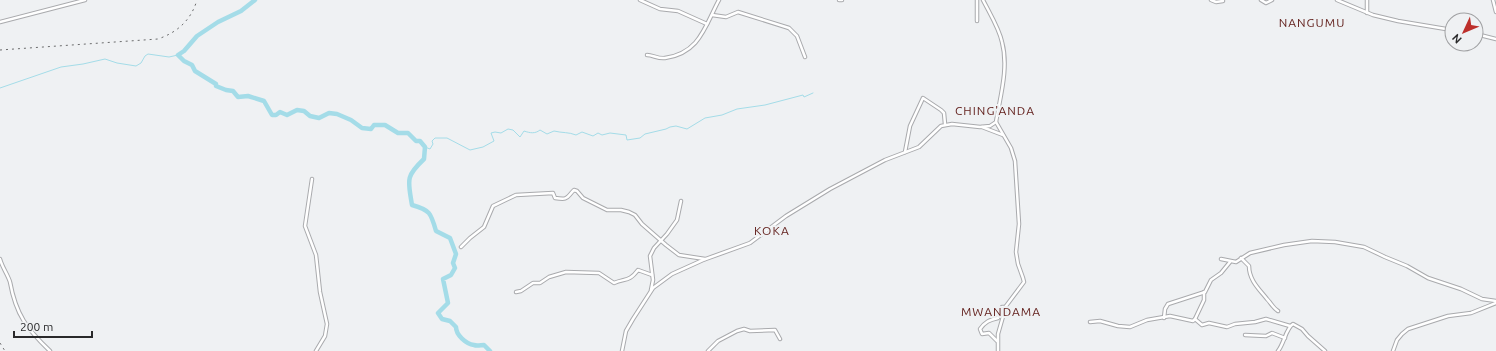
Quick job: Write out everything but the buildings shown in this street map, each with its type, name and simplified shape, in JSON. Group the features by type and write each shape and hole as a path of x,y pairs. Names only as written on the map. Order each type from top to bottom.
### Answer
{"street":[{"path":"0,22 85,0"},
{"path":"640,0 660,9 678,11 707,24"},
{"path":"647,55 663,59 677,56 684,52 698,41 719,0"},
{"path":"976,21 977,0"},
{"path":"983,0 999,33 1004,55 1005,64 996,122 1011,148 1015,161 1019,224 1016,252 1018,264 1024,278 1024,282 1006,307 997,341 998,351"},
{"path":"1211,0 1216,2 1223,0"},
{"path":"1261,0 1266,4 1272,0"},
{"path":"1338,0 1367,13 1398,21 1444,29"},
{"path":"1367,0 1367,13"},
{"path":"1493,0 1496,12"},
{"path":"712,15 726,17 738,12 789,28 797,36 805,57"},
{"path":"1484,36 1496,39"},
{"path":"906,152 910,126 923,98 944,113 945,124"},
{"path":"622,351 626,331 651,290 658,283 672,274 706,259 750,243 791,213 829,189 885,160 919,147 936,130 945,124 980,127 990,126 996,122"},
{"path":"980,127 1004,135"},
{"path":"312,179 305,226 316,255 320,292 327,324 325,336 316,351"},
{"path":"461,247 484,227 493,206 516,195 553,193 555,198 565,199 568,198 574,190 577,191 583,198 607,210 621,210 635,215 642,224 679,255 706,259"},
{"path":"651,290 653,280 650,256 654,248 677,220 681,201"},
{"path":"1221,259 1236,262 1241,258 1258,251 1312,241 1335,242 1361,246 1408,266 1428,278 1461,289 1482,299 1496,302"},
{"path":"1241,258 1249,266 1253,283 1278,311"},
{"path":"0,259 9,282 11,294 19,312 32,334 50,351"},
{"path":"1195,319 1211,280 1221,273 1230,262"},
{"path":"516,292 521,291 534,283 540,283 549,277 566,272 599,273 614,283 626,281 632,278 638,270 652,275"},
{"path":"1164,318 1165,309 1168,304 1205,292"},
{"path":"1393,351 1396,340 1408,329 1448,316 1471,313 1496,302"},
{"path":"997,341 989,333 982,334 980,329 988,321 998,318 1002,307 1006,307"},
{"path":"1090,322 1100,321 1118,326 1130,327 1142,321 1173,316 1193,321 1195,319 1202,324 1209,323 1222,327 1266,319 1290,326 1293,324 1302,328 1324,351"},
{"path":"1278,351 1283,344 1290,326"},
{"path":"708,351 726,336 744,329 750,331 775,330 780,339"},
{"path":"1245,335 1266,336 1272,333 1285,338"}],"waterway":[{"path":"255,0 241,11 218,22 197,36 184,51 178,55 184,61 192,65 195,71 216,84 216,86 233,91 238,97 248,96 264,101 272,115 276,115 280,112 287,115 297,110 304,111 310,116 319,118 329,113 337,114 351,120 362,128 371,129 374,125 385,125 398,133 408,133 416,141 420,141 425,147 424,159 414,170 409,179 412,205 429,213 436,231 450,238 456,254 453,263 455,268 451,275 443,279 448,303 438,313 442,319 450,321 456,327 456,330 465,341 475,345 484,345 490,351"},
{"path":"0,88 61,67 105,59 117,63 136,66 141,63 148,54 169,57 178,55"},
{"path":"425,147 430,149 433,144 432,141 435,138 447,138 470,150 483,147 494,141 491,133 501,133 508,129 513,130 520,137 524,131 532,133 540,130 547,134 554,131 576,135 582,132 593,136 598,133 602,135 610,133 626,135 627,140 640,138 645,134 670,127 676,126 687,129 705,118 722,115 737,109 765,105 803,95 804,97 813,93"}],"railway":[{"path":"0,50 158,39 178,29 191,14 197,0"},
{"path":"0,343 5,351"}],"district":[{"name":"NANGUMU","path":"1312,22"},
{"name":"CHING'ANDA","path":"995,110"},
{"name":"KOKA","path":"772,230"},
{"name":"MWANDAMA","path":"1001,311"}]}
